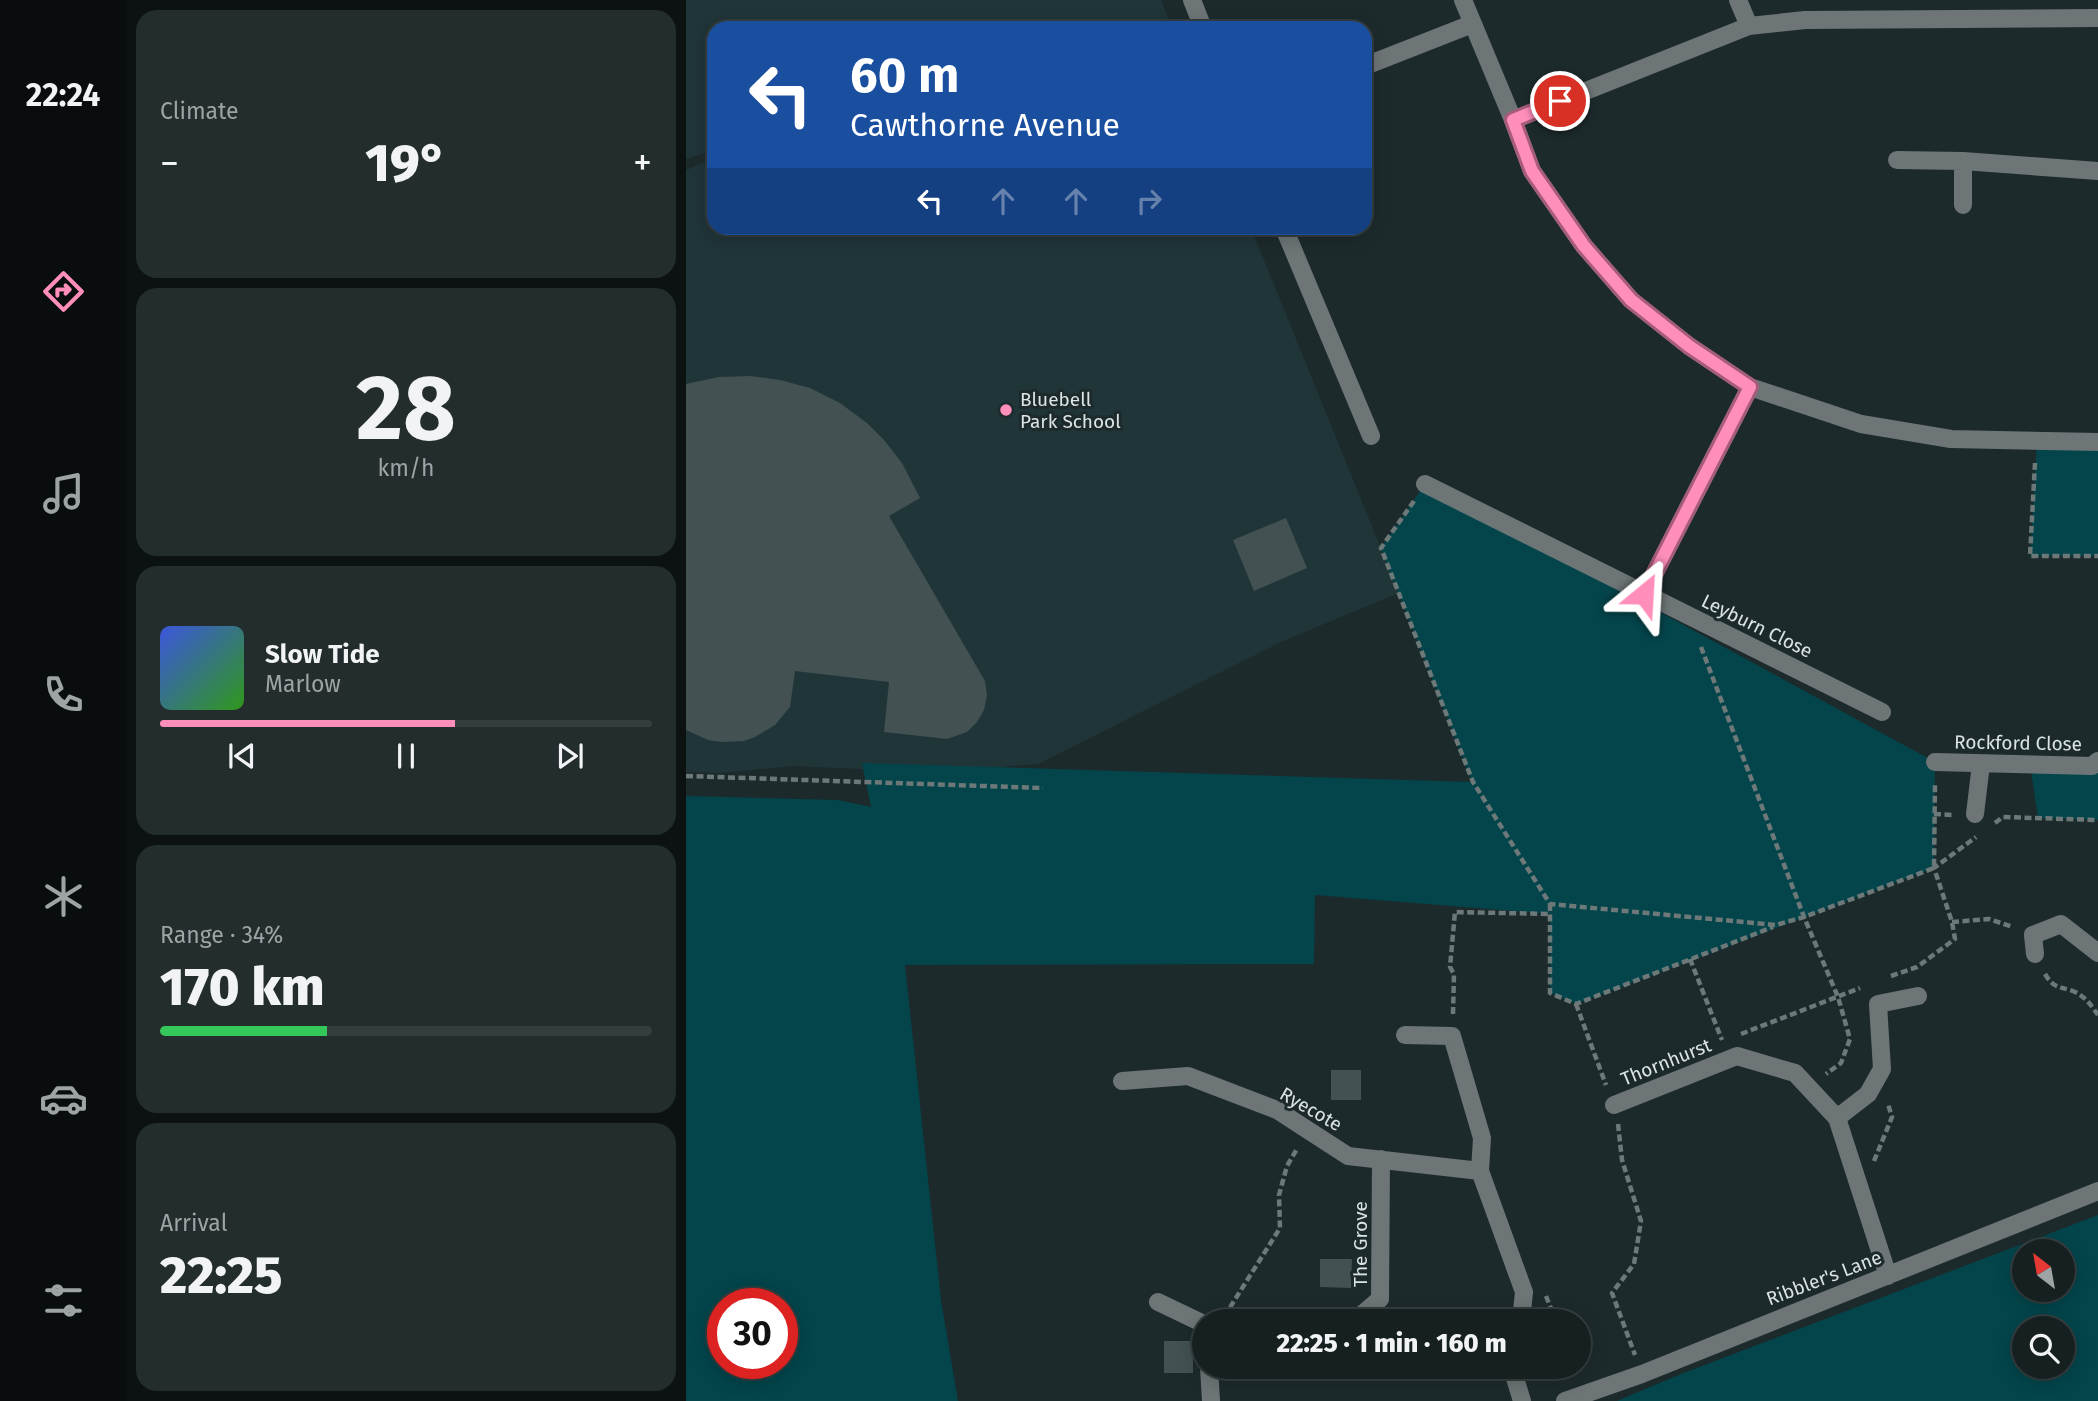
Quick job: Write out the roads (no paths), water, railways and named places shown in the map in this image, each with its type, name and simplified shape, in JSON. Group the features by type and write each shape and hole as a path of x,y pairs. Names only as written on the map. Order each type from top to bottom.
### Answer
{"street":[{"path":"1192,0 1200,21"},
{"path":"1463,0 1532,171 1584,246 1631,300 1689,346 1750,387 1861,424 1951,439 2098,442"},
{"path":"1738,0 1749,26"},
{"path":"1513,120 1749,26 1817,20 2098,18"},
{"path":"1372,63 1472,24"},
{"path":"1897,160 1963,161 2098,171"},
{"path":"1963,161 1963,205"},
{"path":"1287,235 1371,436"},
{"path":"1644,594 1750,387"},
{"name":"Leyburn Close","path":"1425,484 1882,712"},
{"name":"Rockford Close","path":"1935,762 2092,766 2098,761"},
{"path":"1975,814 1981,764"},
{"path":"2035,954 2033,935 2062,924 2098,953"},
{"path":"1836,1118 1868,1094 1882,1069 1878,1004 1918,996"},
{"path":"1405,1035 1452,1036 1482,1138 1480,1171 1524,1292 1522,1309"},
{"name":"Thornhurst","path":"1614,1105 1737,1056 1795,1073 1836,1118 1888,1276"},
{"name":"Ryecote","path":"1122,1081 1188,1076 1277,1110 1348,1156 1480,1171"},
{"name":"The Grove","path":"1368,1309 1380,1298 1381,1159"},
{"name":"Ribbler's Lane","path":"1565,1401 1642,1374 2098,1191"},
{"path":"1158,1301 1192,1318"},
{"path":"1210,1379 1212,1401"},
{"path":"1515,1379 1522,1401"}],"place":[{"name":"Bluebell Park School","path":"1006,410"}]}
